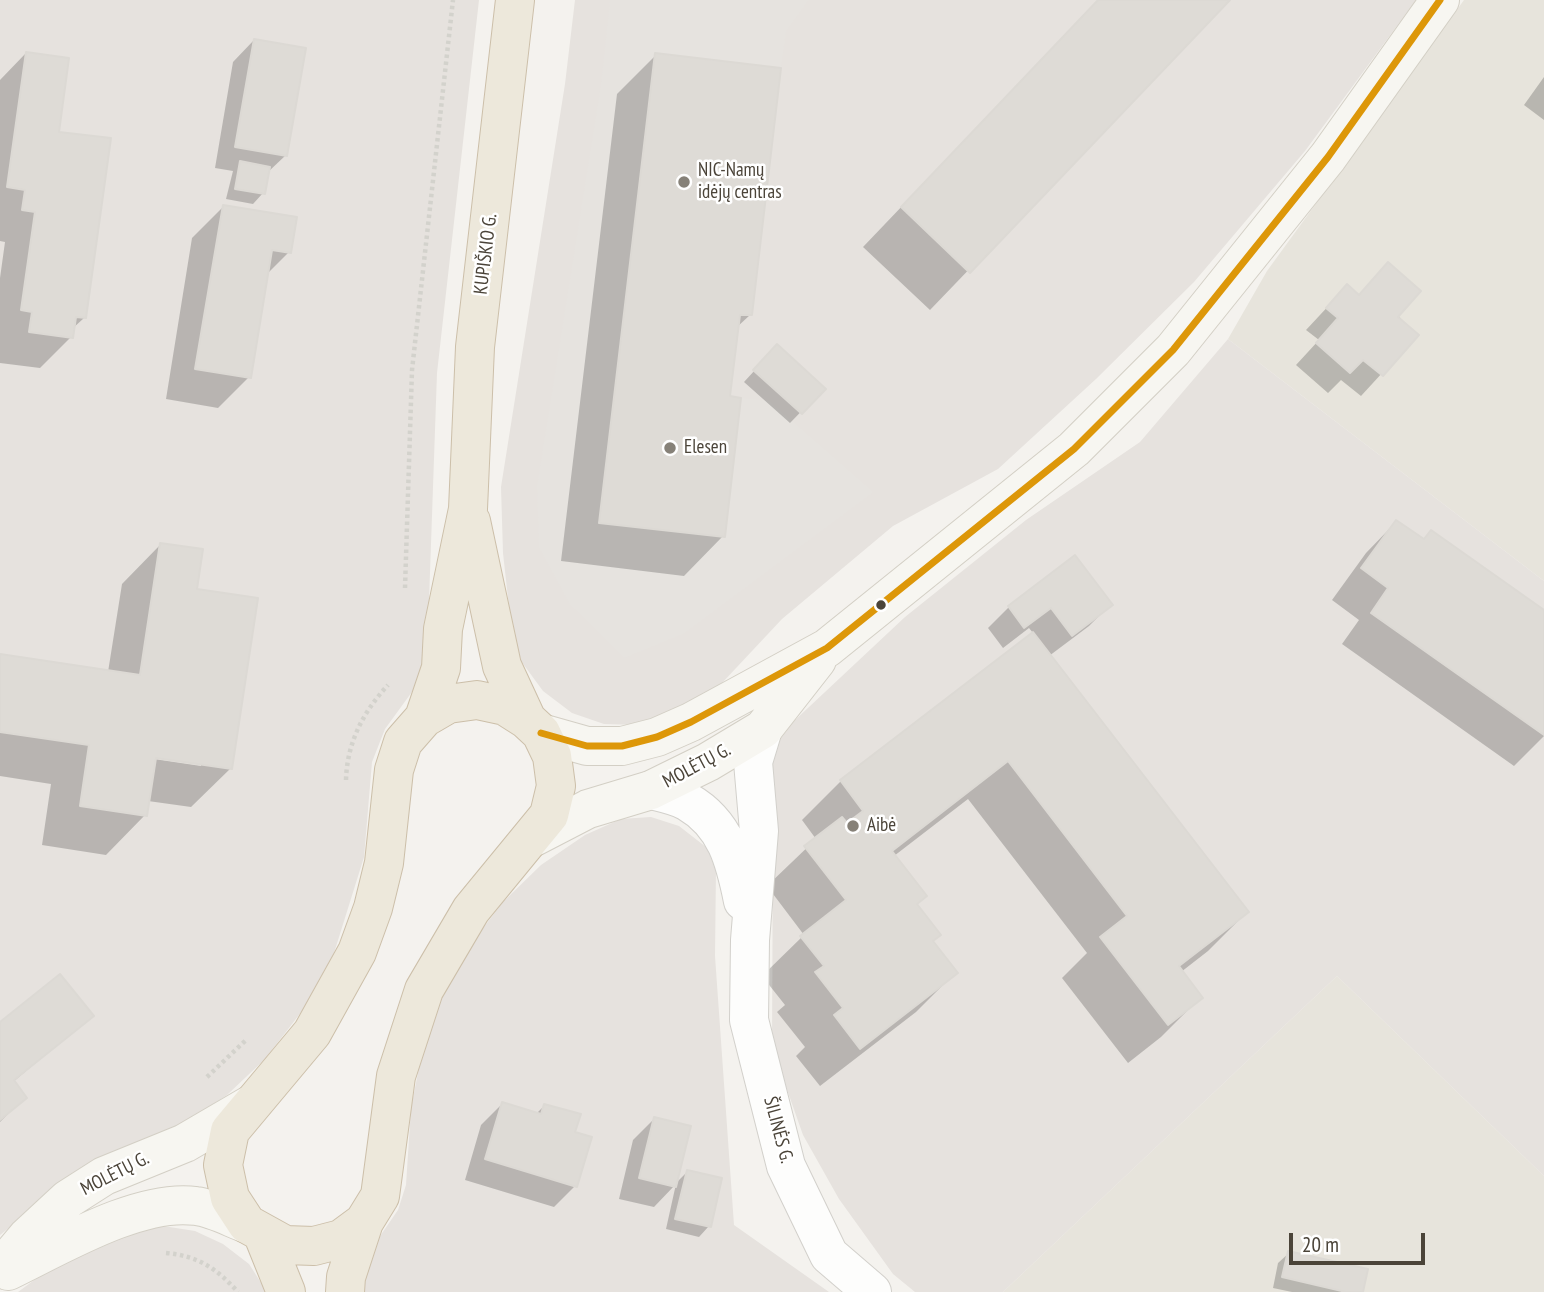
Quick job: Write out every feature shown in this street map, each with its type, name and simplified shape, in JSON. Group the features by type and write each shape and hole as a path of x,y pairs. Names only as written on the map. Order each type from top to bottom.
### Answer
{"highway":[{"name":"KUPIŠKIO G.","path":"424,718 441,668 443,629 468,509 475,346 517,8"},
{"name":"KUPIŠKIO G.","path":"364,1222 380,1196 396,1076 424,990 471,910 549,816 556,786 552,756 502,666 468,509"},
{"path":"286,1292 255,1229 230,1198 223,1165 230,1131 312,1034 357,952 373,908 384,863 394,771 403,742 424,718 448,704 477,700 505,706 534,727"},
{"path":"255,1229 285,1245 314,1246 341,1239 364,1222"},
{"path":"345,1292 346,1277 364,1222"}],"street":[{"name":"MOLĖTŲ G.","path":"534,727 587,746 622,746 657,737 691,722 827,649 1074,449 1173,350 1328,157 1440,0"},
{"name":"MOLĖTŲ G.","path":"534,837 588,809 651,790 708,762 763,729 827,649"},
{"name":"ŠILINĖS G.","path":"763,729 752,762 759,831 750,940 749,1020 786,1166 829,1255 872,1292"},
{"name":"ŠILINĖS G.","path":"651,790 688,802 715,825 734,857 750,940"},
{"name":"MOLĖTŲ G.","path":"0,1269 27,1237 68,1199 104,1176 186,1143 250,1105"},
{"name":"MOLĖTŲ G.","path":"0,1276 114,1220 154,1210 196,1206 255,1229"}],"path":[{"path":"405,592 412,370 453,0"},
{"path":"346,783 347,761 358,726 394,677"},
{"path":"205,1078 250,1035"},
{"path":"154,1210 157,1252 190,1255 218,1271 238,1292"}],"shaded area":[{"path":"0,0 479,0 437,373 427,658 417,685 385,729 372,762 364,857 334,953 302,1011 265,1059 227,1095 184,1123 65,1183 0,1235"},
{"path":"575,0 1416,0 1305,151 1194,282 1096,379 998,469 893,526 782,619 722,683 684,708 639,725 604,724 572,713 543,691 521,661 510,616 503,553 501,487 565,84"},
{"path":"610,0 809,0 786,32 781,68 656,53 725,537 741,398 770,401 874,492 685,633 624,658 570,605 539,548 537,486 601,84"},
{"path":"1464,0 1544,0 1544,581 1228,339 1267,271"},
{"path":"1228,339 1544,581 1544,1176 1337,976 1003,1292 915,1292 893,1274 839,1199 803,1135 772,1047 773,828 767,773 775,746 793,722 905,617 1026,520 1140,442"},
{"path":"651,817 679,826 706,847 716,868 715,956 734,1225 829,1292 359,1292 367,1255 398,1210 406,1185 411,1108 421,1058 440,1001 469,947 502,903 541,865 585,835 621,819"},
{"path":"1337,976 1544,1176 1544,1292 1003,1292"},
{"path":"163,1226 195,1231 223,1244 249,1264 267,1292 18,1292 60,1261 130,1232"}],"building":[{"path":"1098,0 1230,0 970,273 901,207"},
{"path":"254,39 306,48 287,156 235,147"},
{"path":"26,52 69,58 59,132 111,138 86,318 76,317 73,338 29,332 32,312 21,310 35,212 22,210 25,190 7,187"},
{"path":"655,53 781,68 752,315 740,315 730,396 741,398 725,537 599,523"},
{"path":"240,161 270,167 265,194 235,189"},
{"path":"223,205 297,217 291,253 272,250 251,378 195,369"},
{"path":"1388,262 1421,291 1398,317 1419,335 1383,376 1363,360 1350,373 1316,343 1338,318 1326,308 1347,284 1359,295"},
{"path":"777,344 826,389 802,414 753,370"},
{"path":"1396,520 1424,539 1431,530 1544,610 1544,735 1371,613 1388,588 1361,568"},
{"path":"160,543 203,549 197,589 258,598 232,769 156,758 147,816 80,806 89,745 0,732 0,654 140,675"},
{"path":"1075,555 1113,605 1072,636 1051,608 1024,628 1008,606"},
{"path":"1033,632 1249,912 1179,966 1203,998 1168,1025 1100,937 1127,916 1008,761 892,851 927,896 917,904 941,935 933,941 958,973 860,1049 834,1015 843,1008 815,972 824,966 800,936 846,900 804,846 842,817 847,823 863,811 840,780"},
{"path":"60,974 94,1016 14,1080 27,1098 0,1120 0,1022"},
{"path":"502,1102 541,1114 544,1104 581,1114 575,1132 592,1137 577,1187 485,1159"},
{"path":"654,1117 691,1126 676,1187 639,1178"},
{"path":"687,1170 722,1178 711,1227 675,1219"},
{"path":"1288,1251 1368,1269 1363,1292 1346,1292 1282,1277"}],"transit line":[{"path":"541,733 587,746 622,746 657,737 691,722 827,648 1074,449 1173,350 1328,157 1440,0"}],"place":[{"name":"NIC-Namų idėjų centras","path":"684,182"},
{"name":"Elesen","path":"670,448"},
{"name":"Aibė","path":"853,826"}]}
